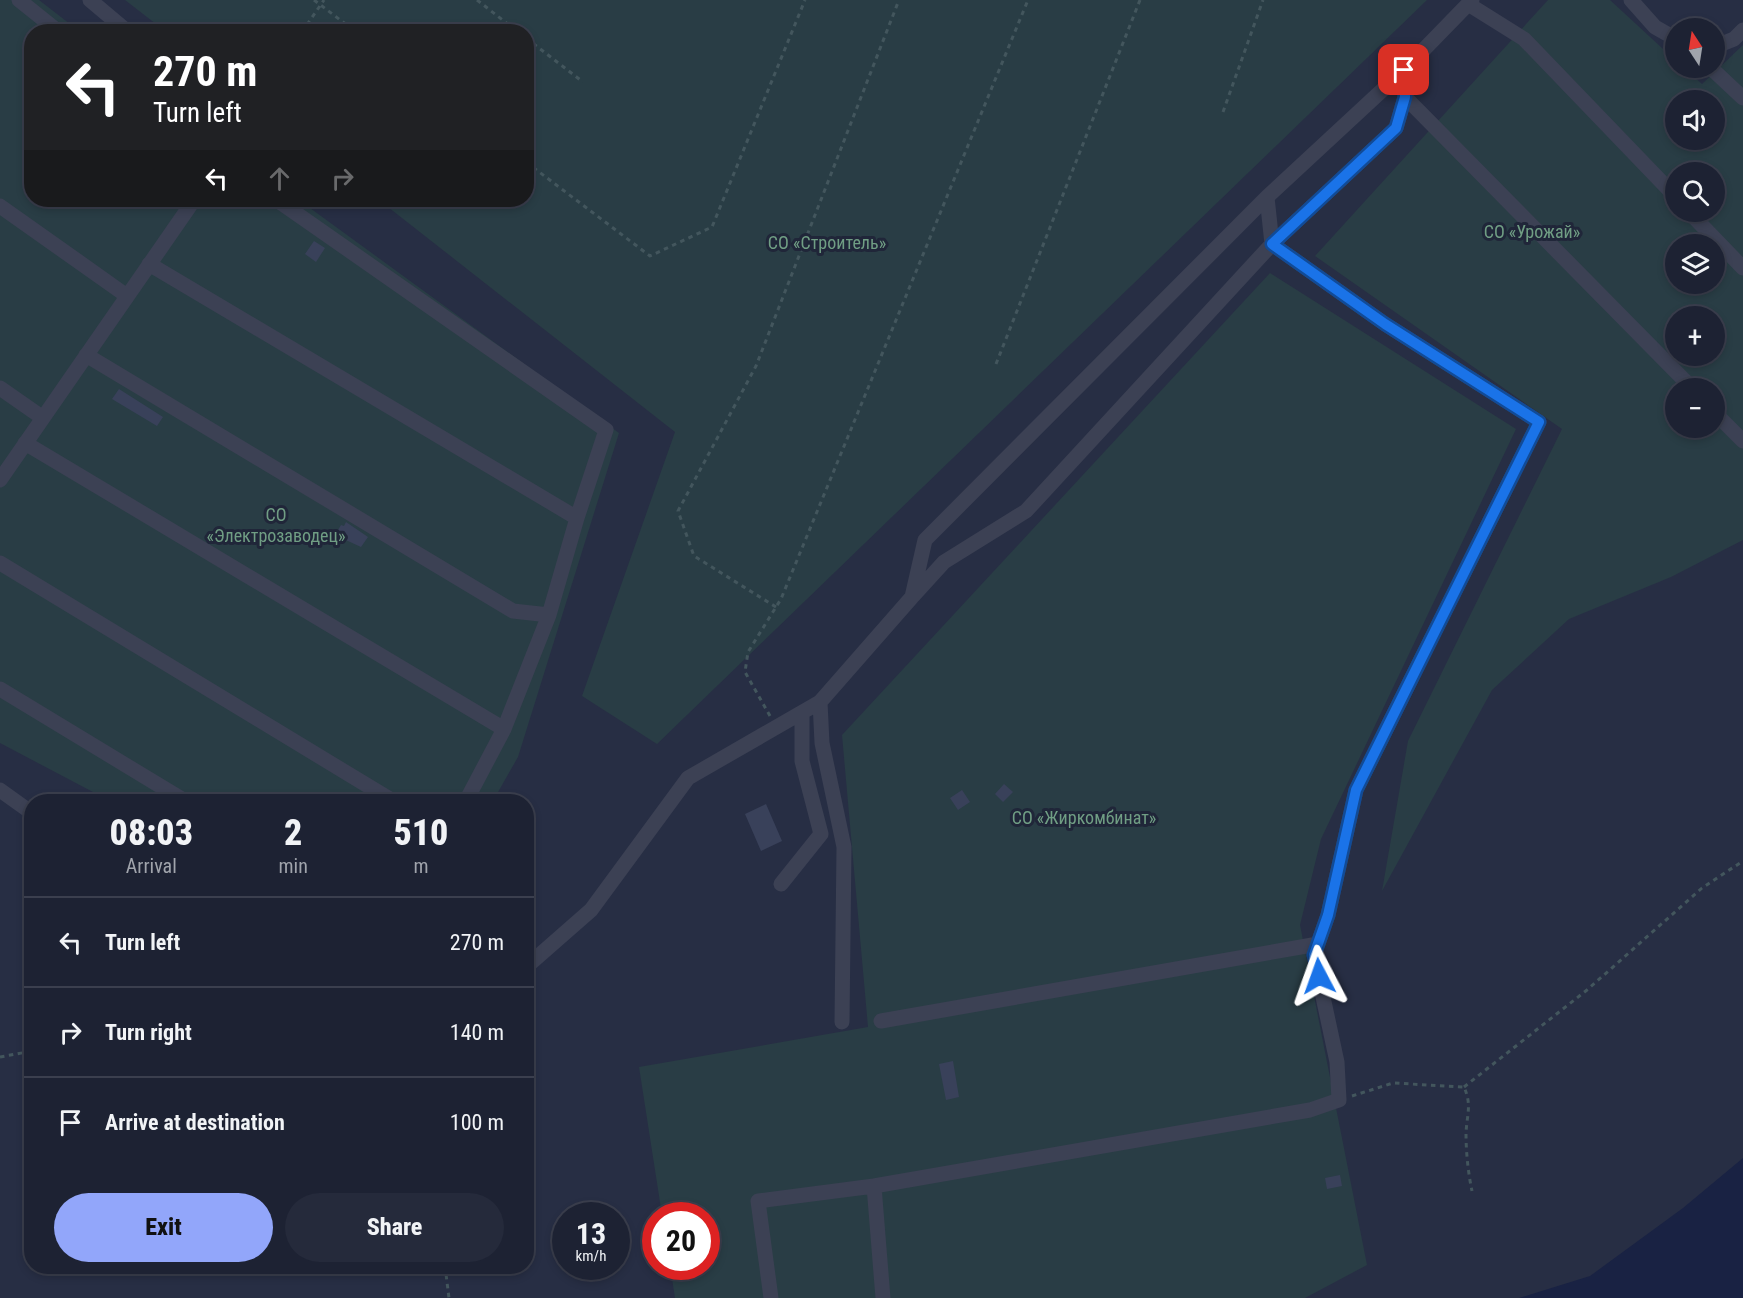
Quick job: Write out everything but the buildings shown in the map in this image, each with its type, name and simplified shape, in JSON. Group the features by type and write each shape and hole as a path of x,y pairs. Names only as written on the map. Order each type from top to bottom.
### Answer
{"lane":[{"path":"19,0 49,24"},
{"path":"90,0 118,24"},
{"path":"1631,0 1655,27 1665,33"},
{"path":"912,597 925,540 1267,197 1404,70 1469,2 1524,39 1665,186"},
{"path":"1725,43 1734,39 1743,30"},
{"path":"534,960 591,910 688,778 820,702 944,562 1026,511 1272,244 1396,128 1405,97 1404,70"},
{"path":"1722,78 1743,98"},
{"path":"1405,97 1682,378"},
{"path":"771,1298 758,1201 874,1186 1310,1110 1339,1100 1337,1062 1314,955 1328,915 1356,790 1539,422 1385,324 1272,244 1267,197"},
{"path":"0,206 127,296"},
{"path":"0,480 189,207"},
{"path":"287,207 606,430 576,518 549,615 504,729 470,794"},
{"path":"1699,222 1743,268"},
{"path":"149,264 576,518"},
{"path":"86,355 513,611 549,615"},
{"path":"0,387 43,418"},
{"path":"1725,423 1743,441"},
{"path":"25,443 504,729"},
{"path":"0,563 381,794"},
{"path":"0,689 173,794"},
{"path":"820,702 822,743 844,847 842,1022"},
{"path":"781,884 821,834 802,760 802,712"},
{"path":"0,790 24,807"},
{"path":"881,1021 1318,944"},
{"path":"874,1186 883,1298"}],"path":[{"path":"314,0 345,24"},
{"path":"307,24 324,0"},
{"path":"477,0 508,24"},
{"path":"534,168 650,256 712,227 805,0"},
{"path":"777,607 694,556 678,511 756,366 900,0"},
{"path":"777,727 745,672 748,652 777,607 1028,0"},
{"path":"996,364 1140,0"},
{"path":"1223,112 1263,0"},
{"path":"534,44 583,82"},
{"path":"1339,1100 1393,1083 1464,1087 1587,990 1702,888 1743,861"},
{"path":"0,1057 24,1052"},
{"path":"1464,1087 1470,1101 1466,1132 1468,1174 1472,1191"},
{"path":"446,1274 449,1298"}],"green space":[{"name":"СО «Электрозаводец»","path":"0,0 39,0 70,24 24,24 24,207 309,207 619,433 518,757 497,794 97,794 0,743"},
{"name":"СО «Строитель»","path":"125,0 1427,0 657,744 582,696 675,432 388,207 534,207 534,24 156,24"},
{"name":"СО «Урожай»","path":"1548,0 1610,0 1665,51 1665,78 1695,78 1702,84 1708,78 1725,78 1725,62 1743,45 1743,540 1671,577 1569,619 1492,690 1382,891 1408,741 1562,429 1315,256"},
{"name":"СО «Жиркомбинат»","path":"1270,273 1516,429 1321,839 1300,925 1367,1265 1305,1298 675,1298 672,1280 720,1280 720,1202 660,1202 639,1067 868,1027 842,735"}],"water":[{"path":"1743,1158 1743,1298 1519,1298 1590,1276 1683,1208"}],"route":[{"path":"1319,976 1314,955 1328,915 1356,790 1539,422 1385,324 1272,244 1396,128 1405,97 1404,70"}]}
